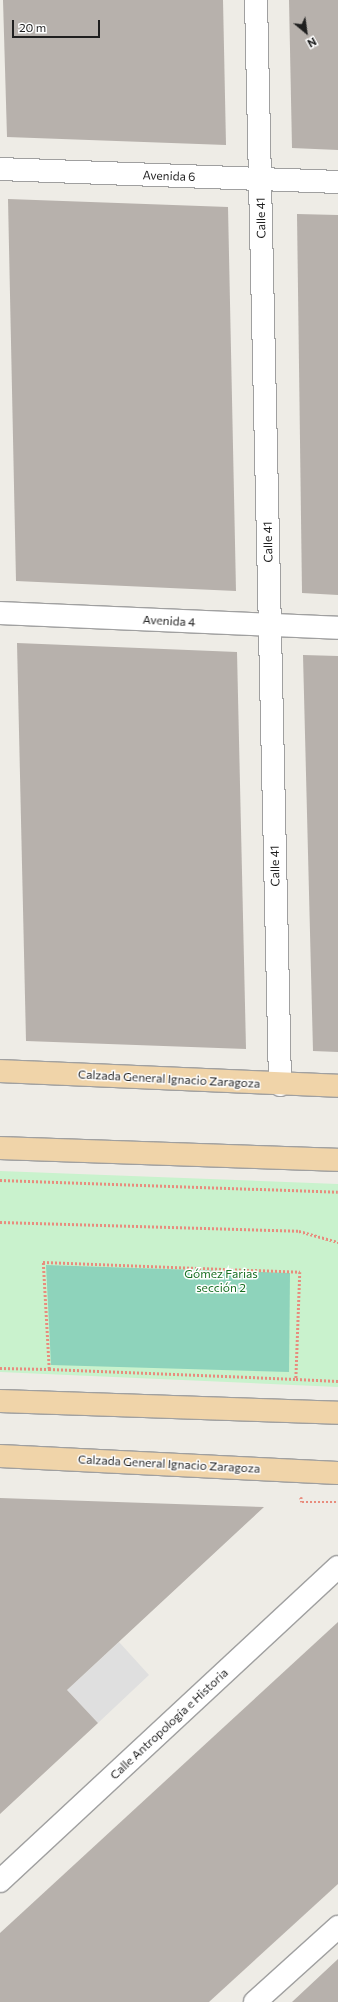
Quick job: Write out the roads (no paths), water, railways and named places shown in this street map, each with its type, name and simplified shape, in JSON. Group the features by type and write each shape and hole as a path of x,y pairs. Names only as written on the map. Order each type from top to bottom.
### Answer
{"main road":[{"name":"Calzada General Ignacio Zaragoza","path":"0,1071 280,1085 338,1086"},
{"path":"0,1148 338,1160"},
{"path":"0,1401 338,1413"},
{"name":"Calzada General Ignacio Zaragoza","path":"0,1456 338,1473"}],"street":[{"name":"Calle 41","path":"256,0 280,1085"},
{"name":"Avenida 6","path":"0,169 338,182"},
{"name":"Avenida 4","path":"0,614 338,628"},
{"name":"Calle Antropología e Historia","path":"0,1881 338,1567"},
{"path":"255,2002 338,1927"}],"park label":[{"name":"Gómez Farias sección 2","path":"221,1281"}]}
